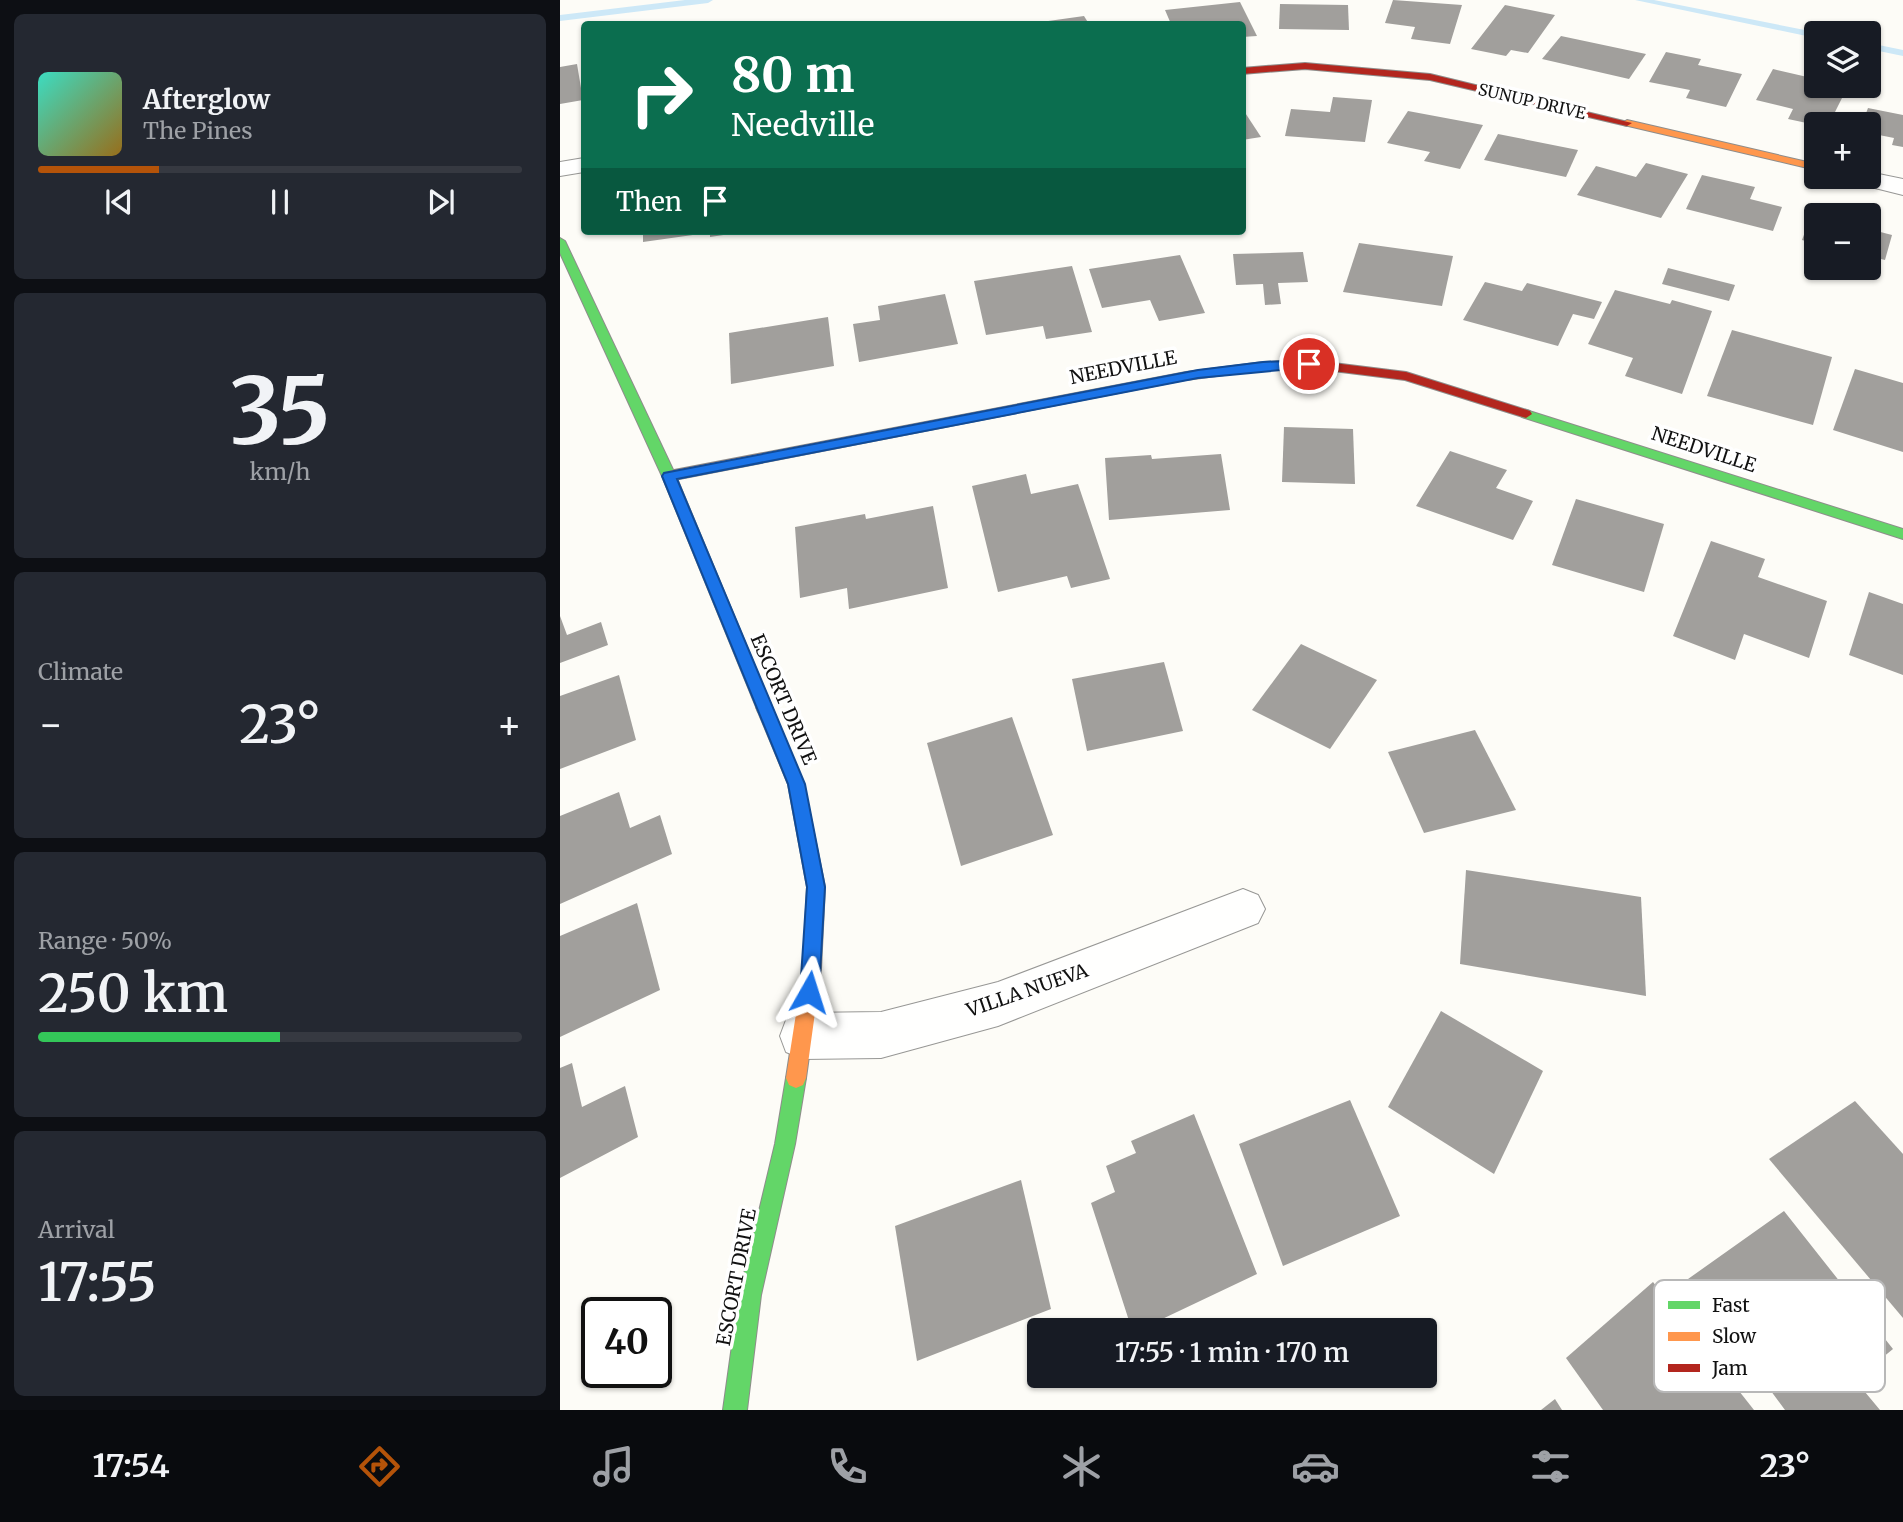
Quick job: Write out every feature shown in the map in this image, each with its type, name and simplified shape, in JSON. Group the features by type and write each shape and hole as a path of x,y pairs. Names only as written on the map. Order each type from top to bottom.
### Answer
{"street":[{"name":"SUNUP DRIVE","path":"1246,71 1305,66 1430,77 1804,164"},
{"path":"560,169 581,166"},
{"path":"1881,182 1903,187"},
{"name":"ESCORT DRIVE","path":"560,241 668,476 796,784 816,887 812,969 803,1036 785,1144 750,1295 735,1410"},
{"name":"NEEDVILLE","path":"668,476 1198,374 1263,366 1309,364 1406,376 1903,534"},
{"name":"VILLA NUEVA","path":"803,1036 881,1035 998,1004 1243,909"}],"building":[{"path":"1393,0 1462,5 1450,44 1411,39 1415,27 1385,23"},
{"path":"1240,2 1257,36 1246,37 1246,21 1170,21 1165,10"},
{"path":"1280,4 1348,5 1349,30 1279,29"},
{"path":"1505,5 1555,15 1528,53 1511,50 1506,56 1471,49"},
{"path":"1084,16 1087,21 1048,21"},
{"path":"1561,36 1646,54 1629,79 1542,59"},
{"path":"1666,52 1701,59 1698,65 1742,74 1726,107 1686,98 1690,90 1649,82"},
{"path":"577,64 581,100 560,104 560,67"},
{"path":"1773,69 1804,76 1804,98 1842,98 1835,112 1804,112 1804,122 1788,119 1793,109 1756,100"},
{"path":"1333,97 1372,100 1365,142 1285,136 1291,109 1330,112"},
{"path":"1868,108 1903,115 1903,147 1892,145 1894,138 1881,135 1881,112 1866,112"},
{"path":"1408,111 1483,125 1460,169 1424,161 1430,152 1387,143"},
{"path":"1246,114 1261,137 1246,139"},
{"path":"1498,134 1578,150 1566,177 1484,160"},
{"path":"1646,163 1688,174 1661,218 1577,195 1596,166 1636,177"},
{"path":"1702,175 1755,187 1750,199 1782,207 1773,231 1686,209"},
{"path":"1881,232 1892,235 1885,260 1881,259"},
{"path":"643,235 693,235 643,242"},
{"path":"1359,243 1453,256 1442,306 1343,292"},
{"path":"1303,252 1308,282 1278,283 1281,304 1265,305 1263,284 1236,285 1233,254"},
{"path":"1180,255 1205,313 1159,321 1150,300 1102,308 1089,269"},
{"path":"1072,266 1092,332 1046,339 1043,326 986,335 974,281"},
{"path":"1668,268 1735,285 1729,301 1662,284"},
{"path":"1485,282 1522,291 1527,283 1602,302 1594,319 1573,314 1558,346 1463,320"},
{"path":"1615,290 1670,304 1672,300 1712,311 1682,394 1625,376 1633,358 1588,344"},
{"path":"945,294 958,344 859,362 853,324 880,320 878,306"},
{"path":"828,317 834,366 731,384 729,333"},
{"path":"1732,330 1832,357 1813,425 1707,396"},
{"path":"1855,369 1903,383 1903,452 1833,430"},
{"path":"1284,427 1353,429 1355,484 1282,482"},
{"path":"1450,451 1507,470 1496,488 1533,501 1513,540 1416,506"},
{"path":"1221,454 1230,510 1109,520 1105,458 1151,455 1152,459"},
{"path":"1026,474 1031,494 1078,484 1110,579 1071,588 1067,576 998,592 972,486"},
{"path":"1576,499 1664,524 1644,592 1552,565"},
{"path":"933,506 948,588 849,609 847,588 800,598 795,527 865,514 866,519"},
{"path":"1711,541 1765,559 1758,577 1827,601 1809,658 1744,634 1735,660 1673,636"},
{"path":"1869,592 1903,604 1903,675 1849,655"},
{"path":"560,616 567,635 601,622 608,645 560,663"},
{"path":"1301,644 1377,680 1330,749 1252,710"},
{"path":"1164,662 1183,731 1087,751 1072,679"},
{"path":"619,675 636,740 560,769 560,696"},
{"path":"1012,717 1053,835 961,866 927,743"},
{"path":"1475,730 1516,810 1424,833 1388,752"},
{"path":"619,792 630,828 660,815 672,854 560,904 560,816"},
{"path":"1466,870 1641,897 1646,996 1460,964"},
{"path":"637,903 660,990 560,1037 560,936"},
{"path":"1441,1011 1543,1071 1494,1174 1388,1107"},
{"path":"572,1063 582,1107 625,1086 638,1137 560,1178 560,1068"},
{"path":"1350,1100 1400,1216 1283,1266 1239,1144"},
{"path":"1855,1101 1903,1154 1903,1318 1885,1297 1885,1280 1871,1280 1769,1159"},
{"path":"1194,1114 1257,1274 1164,1318 1128,1318 1091,1203 1115,1192 1106,1166 1136,1153 1131,1141"},
{"path":"1021,1180 1051,1309 917,1361 895,1226"},
{"path":"1784,1211 1838,1280 1689,1280"},
{"path":"1653,1282 1654,1392 1740,1392 1754,1410 1603,1410 1566,1358"},
{"path":"1885,1339 1893,1349 1885,1356"},
{"path":"1772,1392 1865,1392 1880,1410 1785,1410"},
{"path":"1555,1399 1562,1410 1541,1410"}],"waterway":[{"path":"560,18 708,0"},
{"path":"1640,0 1804,33"},
{"path":"1881,48 1903,53"}],"traffic: fast":[{"path":"560,241 669,476 764,707"},
{"path":"1526,414 1903,534"},
{"path":"735,1410 750,1295 785,1144 796,1078"}],"traffic: slow":[{"path":"1627,123 1804,164"},
{"path":"669,476 1186,376"},
{"path":"764,707 796,784 816,887 812,969 796,1078"}],"traffic: jam":[{"path":"1246,71 1305,66 1430,77 1627,123"},
{"path":"1186,376 1263,366 1309,364 1406,376 1526,414"}],"route":[{"path":"809,992 816,887 796,784 668,476 1198,374 1263,366 1309,364"}]}
